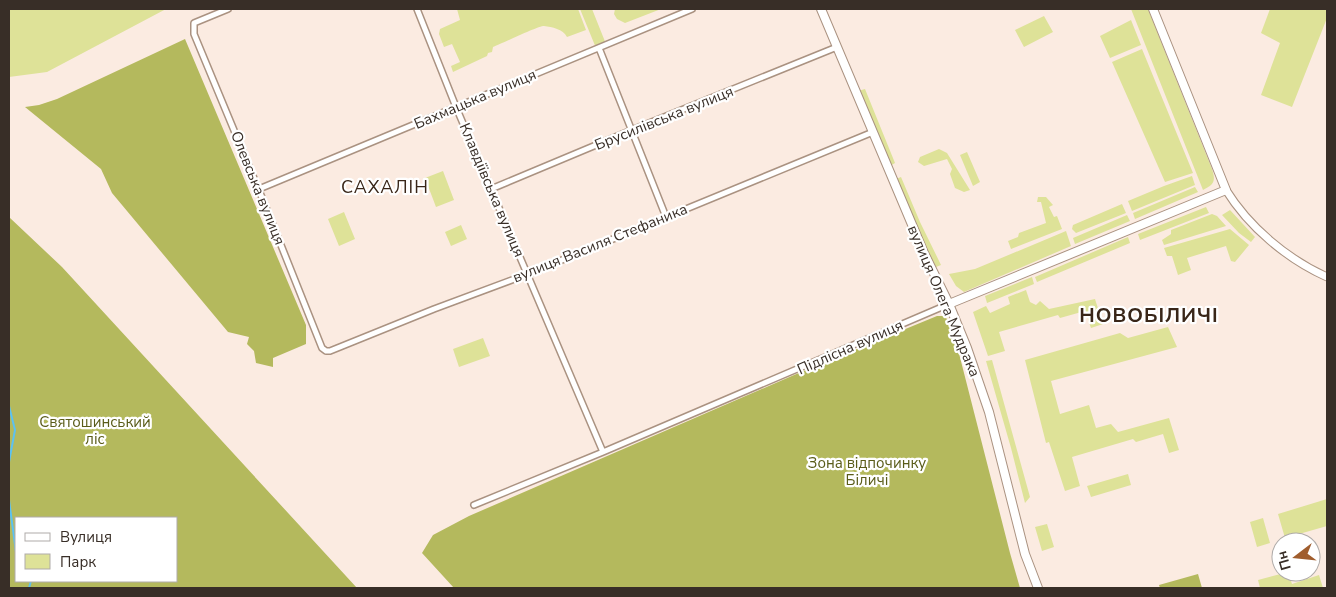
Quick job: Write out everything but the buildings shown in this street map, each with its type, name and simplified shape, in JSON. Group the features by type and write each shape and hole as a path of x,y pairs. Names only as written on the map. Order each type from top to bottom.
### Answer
{"main road":[{"name":"вулиця Олега Мудрака","path":"822,9 924,252 949,304 967,348 989,412 1025,554 1038,588"},
{"path":"1153,9 1226,190"},
{"name":"Підлісна вулиця","path":"949,304 1226,190"}],"street":[{"name":"Олевська вулиця","path":"228,9 194,23 194,34 259,189 322,348 326,351"},
{"name":"Клавдіївська вулиця","path":"416,9 603,452"},
{"name":"Бахмацька вулиця","path":"259,189 689,9"},
{"name":"Брусилівська вулиця","path":"491,189 837,47"},
{"path":"598,48 666,216"},
{"name":"вулиця Василя Стефаника","path":"326,351 528,274 873,132"},
{"path":"1226,190 1243,213 1264,234 1300,261 1327,276"},
{"name":"Підлісна вулиця","path":"474,505 949,304"}],"green space":[{"path":"9,9 166,9 47,72 9,77"},
{"path":"457,9 578,9 586,30 567,37 557,29 540,27 493,47 492,52 488,53 487,56 453,72 451,66 460,62 452,44 444,47 439,34 440,29 460,20"},
{"path":"580,9 592,9 606,44 596,48"},
{"path":"615,9 661,9 625,23 617,19 614,14"},
{"path":"1131,9 1148,9 1212,169 1213,182 1203,190"},
{"path":"1270,9 1327,9 1327,18 1292,107 1261,95 1280,43 1261,33"},
{"path":"1044,16 1053,32 1024,47 1015,30"},
{"path":"1131,20 1141,45 1110,58 1100,36"},
{"path":"185,39 306,325 306,344 273,358 273,367 256,363 254,351 247,344 249,337 228,332 112,193 101,169 25,107 57,99"},
{"path":"1142,49 1193,173 1165,182 1112,62"},
{"path":"865,89 895,163 890,166 858,91"},
{"path":"939,149 947,153 970,190 964,192 955,188 950,174 952,169 947,159 924,166 918,162 920,157"},
{"path":"967,152 980,182 973,186 960,155"},
{"path":"443,171 454,200 436,207 425,178"},
{"path":"1192,176 1195,185 1132,211 1128,201"},
{"path":"901,177 941,265 936,267 922,241 896,179"},
{"path":"1195,187 1198,192 1135,219 1133,213"},
{"path":"1038,197 1046,197 1053,205 1049,207 1054,217 1057,216 1062,229 1011,249 1008,241 1018,237 1019,233 1046,223 1041,202 1037,202"},
{"path":"1122,204 1126,213 1076,233 1072,229 1073,225"},
{"path":"1206,207 1209,213 1140,240 1138,234"},
{"path":"1230,210 1255,237 1251,242 1239,233 1222,215"},
{"path":"344,212 355,239 339,246 328,219"},
{"path":"1212,214 1217,216 1226,226 1164,245 1162,240 1171,234 1171,230"},
{"path":"1127,215 1130,221 1075,244 1073,238"},
{"name":"Святошинський ліс","path":"9,217 62,267 357,588 9,588"},
{"path":"461,225 467,239 451,246 445,232"},
{"path":"1230,229 1249,245 1235,262 1231,261 1226,246 1187,258 1191,270 1178,275 1172,256 1167,256 1164,248"},
{"path":"1066,231 1071,246 964,292 956,286 949,274 975,269"},
{"path":"1128,237 1130,243 1037,282 1035,277"},
{"path":"1032,277 1034,284 987,303 985,296"},
{"path":"1026,290 1030,302 1036,305 1040,301 1049,309 1095,299 1103,324 1091,328 1085,311 1060,318 1058,315 999,332 1005,351 988,356 973,312 986,306 990,313 1010,304 1008,297"},
{"name":"Зона відпочинку Біличі","path":"937,316 945,316 953,330 1020,588 454,588 422,553 433,535 469,516 801,372"},
{"path":"1168,327 1177,347 1051,381 1060,414 1089,405 1096,428 1111,424 1118,432 1169,418 1179,450 1169,453 1163,434 1136,442 1133,439 1072,457 1080,486 1065,491 1049,442 1046,443 1025,360 1120,333 1128,338"},
{"path":"483,338 490,356 459,367 453,349"},
{"path":"992,360 1030,497 1025,503 986,361"},
{"path":"1128,474 1131,485 1091,497 1087,486"},
{"path":"1327,499 1327,526 1306,532 1283,532 1278,514"},
{"path":"1263,518 1270,543 1257,547 1250,522"},
{"path":"1047,524 1054,547 1042,551 1035,527"},
{"path":"1198,574 1202,588 1160,588 1159,585"},
{"path":"1271,577 1271,582 1291,582 1292,584 1321,582 1323,588 1260,588 1258,580"}],"waterway":[{"path":"9,406 15,430 9,462"},
{"path":"9,500 15,545"},
{"path":"29,588 31,582"}],"district":[{"name":"САХАЛІН","path":"385,187"},
{"name":"НОВОБІЛИЧІ","path":"1149,315"}]}
